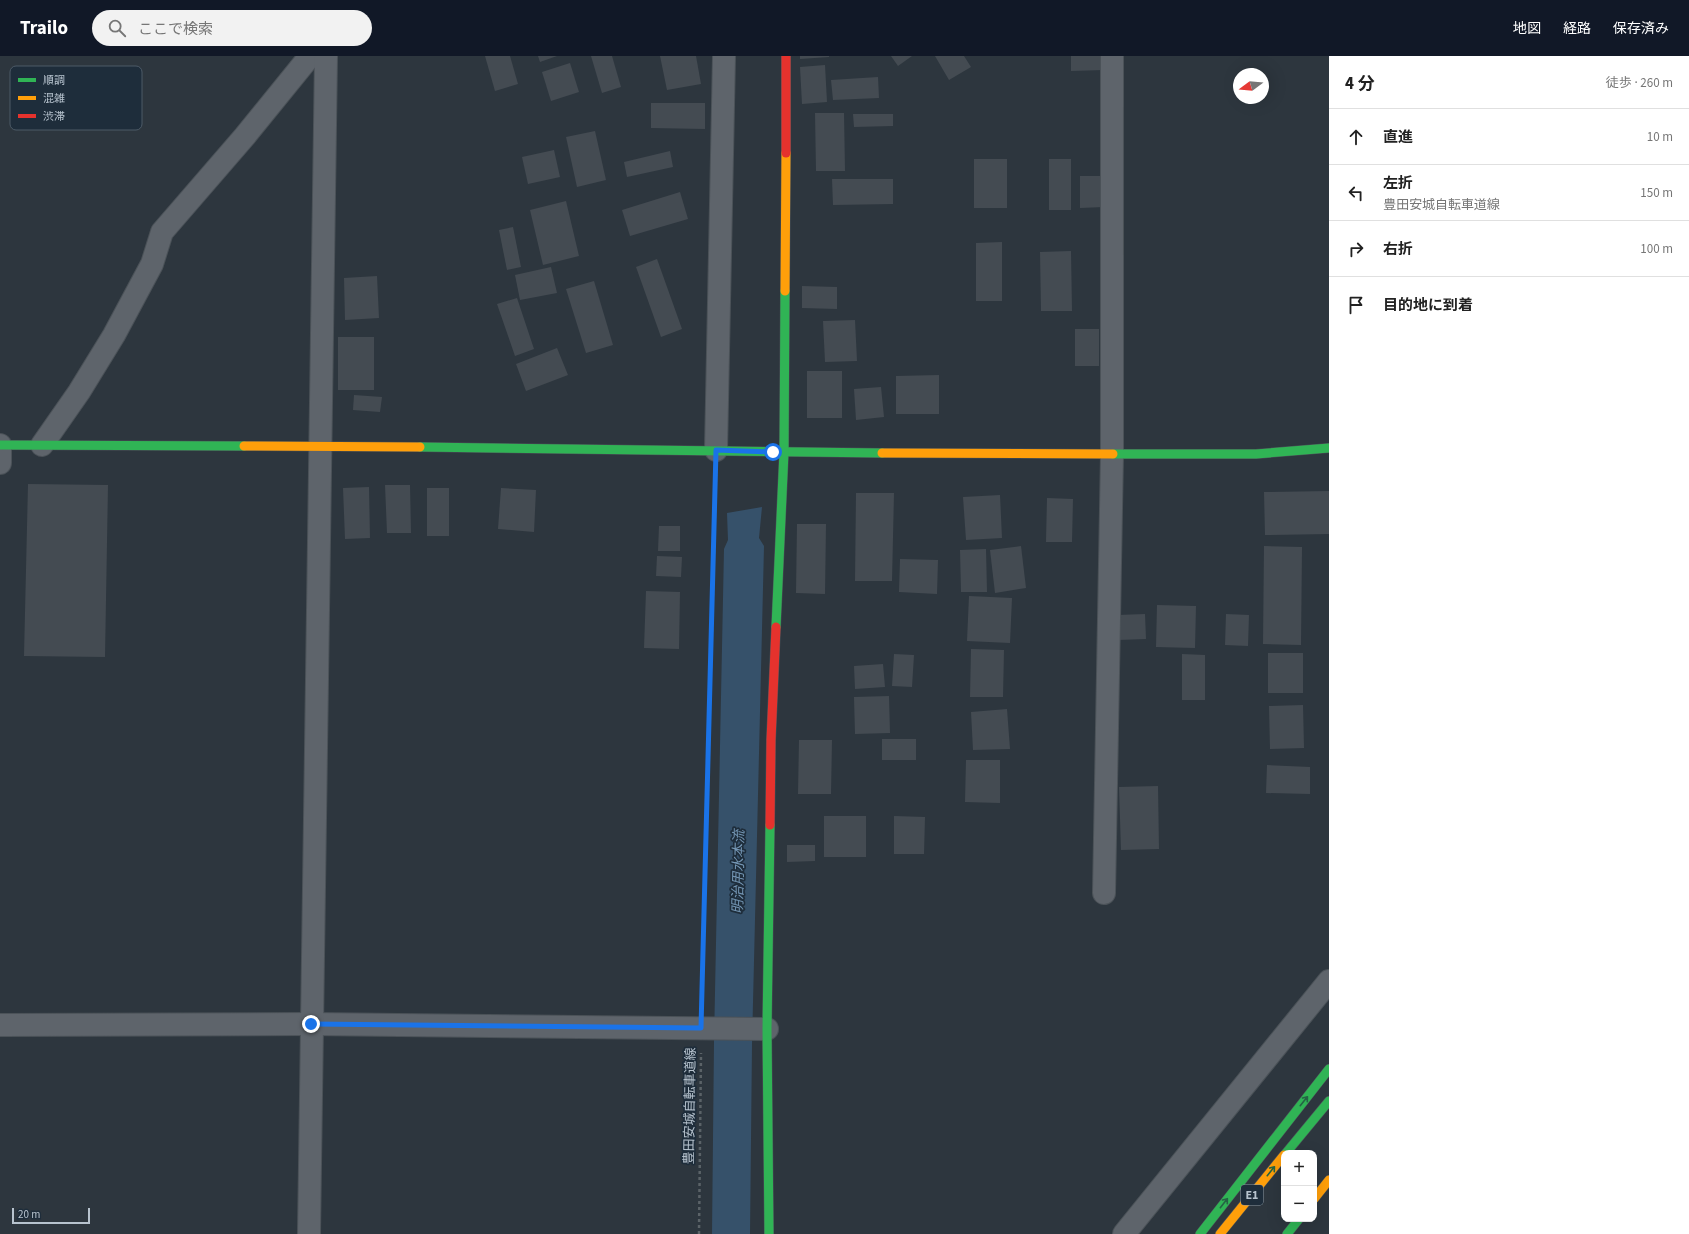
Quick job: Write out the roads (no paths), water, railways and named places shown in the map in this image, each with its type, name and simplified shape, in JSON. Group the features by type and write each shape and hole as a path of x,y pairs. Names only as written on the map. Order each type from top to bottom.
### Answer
{"main road":[{"path":"769,1234 767,1029 771,740 784,452 786,56"},
{"path":"0,445 320,446 721,450 773,452 1112,454 1256,454 1329,448"},
{"path":"1200,1234 1329,1069"},
{"path":"1288,1150 1329,1101"},
{"name":"E1","path":"1220,1234 1281,1160"},
{"path":"1317,1195 1329,1180"},
{"path":"1287,1234 1297,1222"}],"street":[{"path":"42,446 79,392 114,335 152,264 162,232 245,136 310,56"},
{"path":"309,1234 326,56"},
{"path":"721,450 724,56"},
{"path":"1104,893 1112,454 1112,56"},
{"path":"0,445 0,463"},
{"path":"1124,1234 1329,981"},
{"path":"0,1025 311,1024 767,1029"}],"water":[{"name":"明治用水本流","path":"762,507 759,538 764,546 752,1044 750,1234 712,1234 714,1042 724,549 728,540 727,513"}]}
